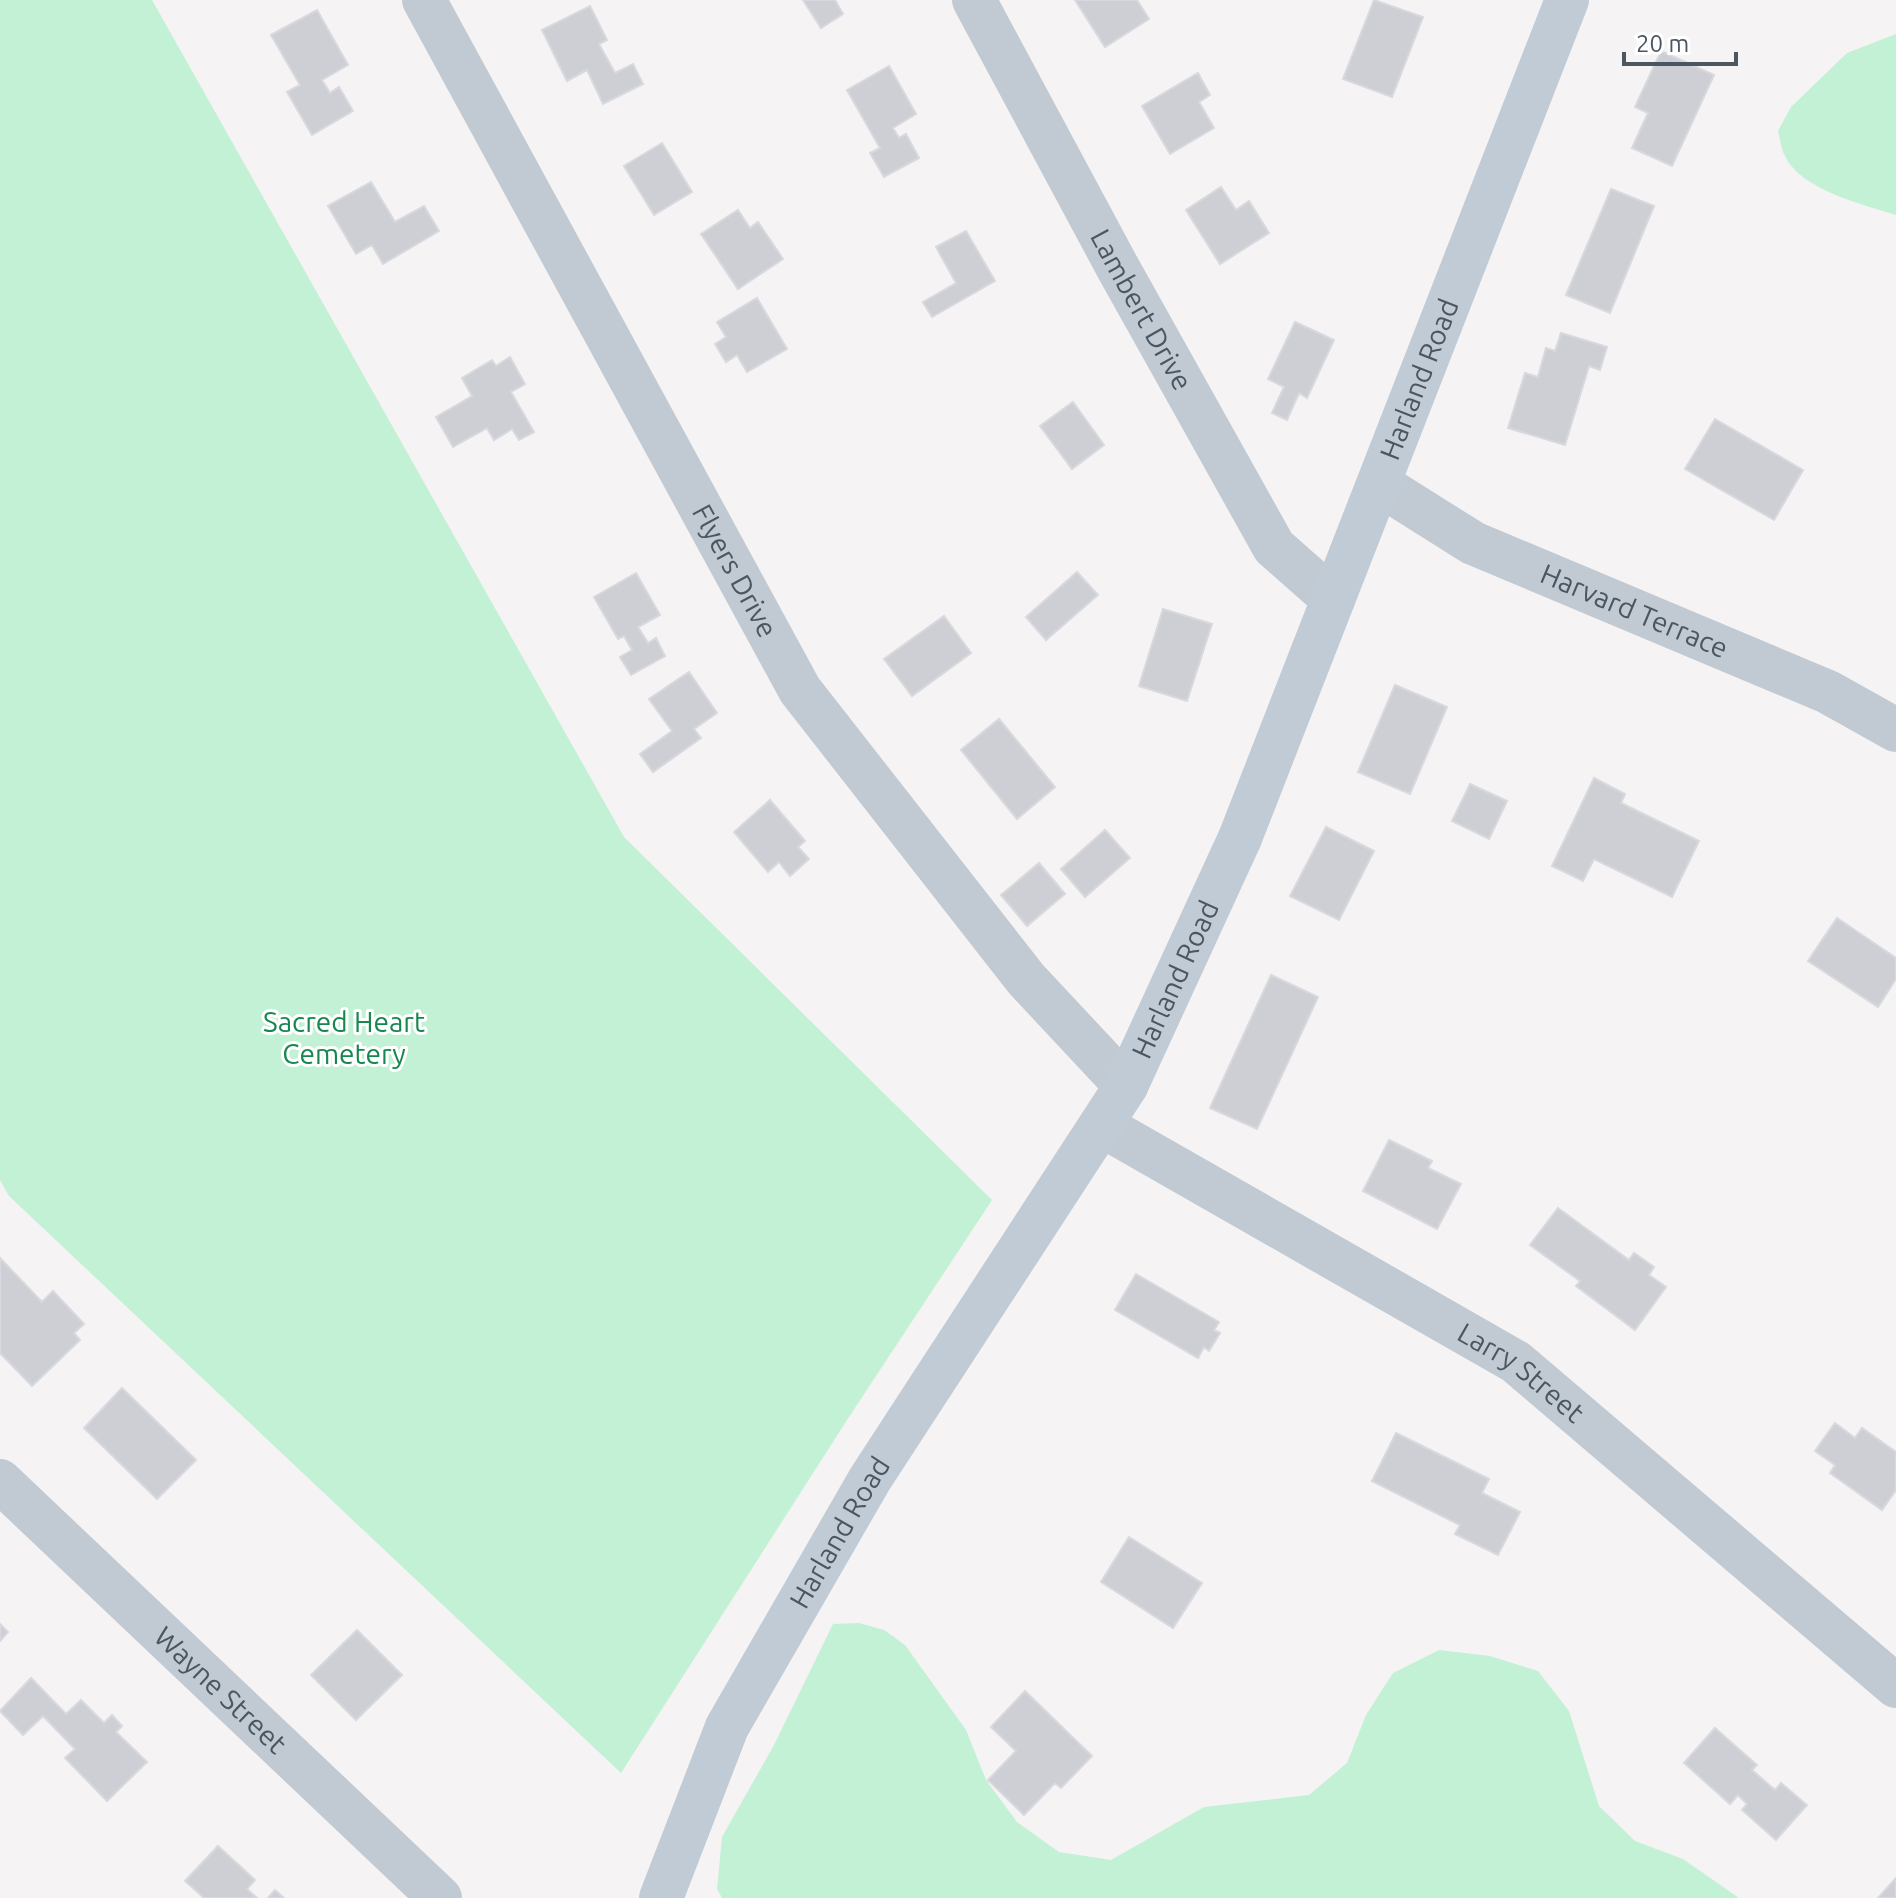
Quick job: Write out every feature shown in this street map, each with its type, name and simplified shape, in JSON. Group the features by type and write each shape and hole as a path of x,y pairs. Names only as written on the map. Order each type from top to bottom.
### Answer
{"main road":[{"name":"Harland Road","path":"661,1898 734,1714 870,1479 1126,1086 1240,838 1567,0"}],"street":[{"name":"Flyers Drive","path":"424,0 800,690 1026,979 1126,1086"},
{"name":"Lambert Drive","path":"974,0 1118,268 1274,547 1333,599"},
{"name":"Harvard Terrace","path":"1379,484 1473,543 1828,692 1896,730"},
{"name":"Larry Street","path":"1101,1125 1516,1362 1896,1686"},
{"name":"Wayne Street","path":"0,1481 440,1898"}],"green space":[{"name":"Sacred Heart Cemetery","path":"0,0 152,0 624,837 992,1200 621,1773 9,1196 0,1180"},
{"path":"1896,34 1896,215 1834,194 1804,178 1785,156 1778,131 1791,107 1847,53"},
{"path":"859,1623 884,1630 905,1645 966,1730 986,1780 1017,1822 1059,1852 1111,1860 1204,1807 1309,1795 1347,1763 1366,1715 1393,1673 1439,1650 1490,1656 1538,1671 1569,1711 1599,1806 1635,1841 1683,1859 1739,1898 722,1898 717,1889 722,1837 774,1745 833,1624"}],"building":[{"path":"803,0 835,0 843,14 821,28"},
{"path":"1075,0 1137,0 1149,19 1105,47"},
{"path":"1374,0 1423,17 1392,97 1343,79"},
{"path":"590,6 607,40 599,44 615,73 633,64 643,84 603,104 587,70 567,81 542,30"},
{"path":"317,10 348,65 322,80 330,93 339,87 353,111 312,135 287,92 300,85 271,35"},
{"path":"1661,51 1714,75 1672,166 1632,148 1648,113 1635,107"},
{"path":"889,66 916,114 893,128 899,138 906,134 919,158 884,177 870,153 880,148 847,90"},
{"path":"1198,73 1210,95 1199,102 1214,128 1170,154 1142,106"},
{"path":"662,143 692,192 654,215 624,166"},
{"path":"371,182 395,222 424,206 439,231 383,264 372,245 356,254 328,206"},
{"path":"1221,187 1236,210 1249,201 1269,233 1220,264 1186,210"},
{"path":"1611,189 1654,206 1610,313 1566,295"},
{"path":"738,210 750,228 758,222 783,259 738,289 701,234"},
{"path":"966,231 995,281 932,317 923,302 956,283 936,247"},
{"path":"757,298 787,349 747,372 737,355 726,362 715,344 726,337 717,322"},
{"path":"1295,322 1334,340 1307,398 1299,393 1287,420 1272,413 1284,387 1268,379"},
{"path":"1561,333 1607,347 1600,370 1589,366 1565,445 1508,428 1525,373 1538,377 1546,348 1555,351"},
{"path":"510,357 525,384 511,392 534,432 519,440 512,429 494,440 487,428 453,447 436,417 472,396 462,378 492,360 496,366"},
{"path":"1073,402 1104,445 1072,469 1040,426"},
{"path":"1715,419 1803,470 1774,520 1685,469"},
{"path":"1077,572 1098,595 1046,640 1026,617"},
{"path":"636,573 660,615 638,627 648,643 656,638 665,656 631,675 620,657 632,650 624,636 618,639 594,597"},
{"path":"1163,609 1212,624 1187,701 1139,686"},
{"path":"944,616 971,653 912,696 884,659"},
{"path":"689,672 717,713 694,729 701,738 653,772 640,754 672,731 649,699"},
{"path":"1395,685 1447,707 1410,794 1358,772"},
{"path":"999,719 1055,787 1017,819 961,750"},
{"path":"1594,778 1625,794 1621,803 1699,841 1672,897 1594,859 1583,881 1552,866"},
{"path":"1470,784 1507,801 1489,839 1452,821"},
{"path":"770,800 805,841 798,847 809,859 790,876 779,862 768,872 734,832"},
{"path":"1326,827 1374,851 1339,920 1290,896"},
{"path":"1105,830 1130,858 1085,897 1061,869"},
{"path":"1039,863 1065,894 1027,926 1001,895"},
{"path":"1837,918 1896,958 1896,979 1878,1007 1808,961"},
{"path":"1271,975 1318,997 1257,1129 1210,1108"},
{"path":"1389,1140 1432,1161 1428,1168 1461,1184 1437,1229 1363,1191"},
{"path":"1558,1208 1629,1260 1634,1253 1654,1267 1649,1275 1666,1287 1635,1330 1576,1286 1580,1281 1530,1245"},
{"path":"0,1258 42,1302 53,1291 84,1324 74,1333 80,1340 32,1386 0,1353"},
{"path":"1136,1274 1219,1322 1214,1330 1220,1333 1209,1351 1204,1347 1198,1358 1115,1310"},
{"path":"122,1388 196,1460 157,1499 84,1428"},
{"path":"1835,1423 1855,1438 1862,1428 1896,1452 1896,1490 1882,1510 1830,1473 1835,1465 1815,1451"},
{"path":"1396,1433 1489,1479 1482,1493 1520,1512 1498,1555 1455,1534 1460,1525 1372,1481"},
{"path":"1129,1537 1202,1583 1173,1628 1101,1582"},
{"path":"0,1624 8,1632 0,1641"},
{"path":"357,1630 402,1675 356,1720 311,1675"},
{"path":"31,1678 66,1714 81,1700 104,1723 112,1715 122,1726 116,1732 147,1762 107,1801 65,1758 75,1749 43,1716 23,1735 0,1711"},
{"path":"1025,1691 1092,1756 1061,1788 1055,1783 1024,1815 988,1780 1016,1751 991,1727"},
{"path":"1715,1728 1757,1765 1752,1770 1775,1790 1781,1783 1807,1805 1776,1840 1742,1810 1747,1804 1738,1795 1730,1804 1684,1763"},
{"path":"218,1846 255,1880 247,1889 257,1898 204,1898 185,1881"},
{"path":"1896,1878 1896,1898 1878,1898"},
{"path":"275,1890 284,1898 268,1898"}]}
